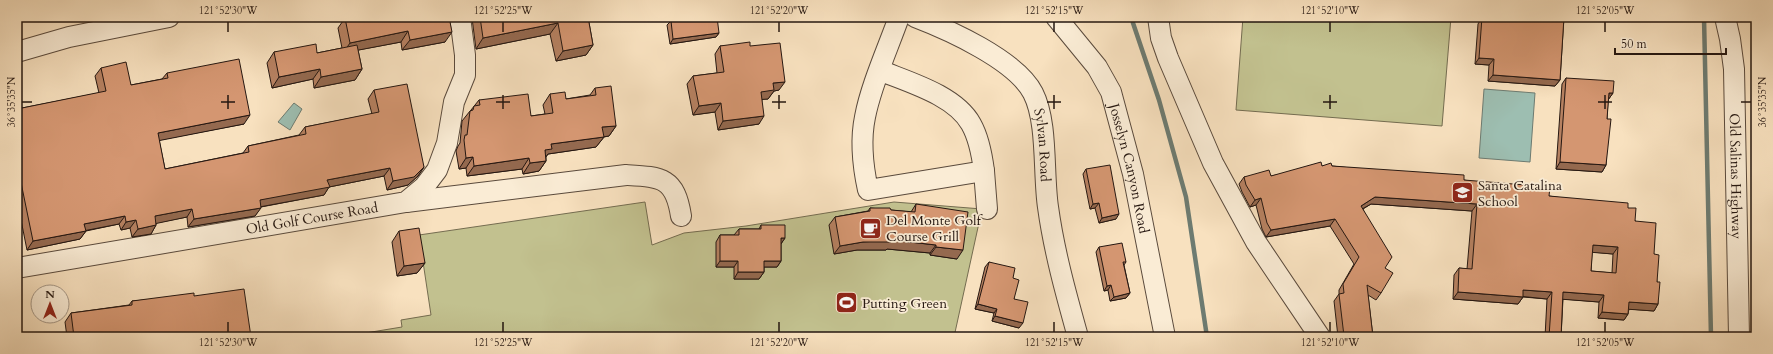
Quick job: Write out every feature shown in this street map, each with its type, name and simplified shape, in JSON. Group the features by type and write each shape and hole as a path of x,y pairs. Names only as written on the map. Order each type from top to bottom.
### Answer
{"street":[{"path":"17,52 69,37 169,17"},
{"name":"Old Golf Course Road","path":"17,268 406,202 424,188 437,170 447,143 454,102 465,75 465,55 460,17"},
{"path":"899,17 865,117 863,145 864,169 868,190 984,171"},
{"name":"Sylvan Road","path":"915,17 957,35 1000,60 1020,75 1033,94 1042,128 1046,192 1055,251 1078,337"},
{"name":"Josselyn Canyon Road","path":"1056,17 1096,67 1111,92 1133,174 1164,337"},
{"path":"1158,17 1161,38 1168,58 1213,163 1256,242 1320,337"},
{"name":"Old Salinas Highway","path":"1725,17 1734,69 1739,337"},
{"path":"880,70 943,98 961,111 971,122 977,136 984,171 987,209"},
{"path":"406,202 626,175 654,177 667,184 676,195 680,216"}],"shaded area":[{"path":"1243,17 1451,17 1442,126 1236,110"},
{"path":"1484,89 1535,93 1530,162 1479,158"},
{"path":"294,103 302,109 290,130 278,122"},
{"path":"645,202 652,245 684,233 746,226 894,202 982,209 954,337 341,337 402,327 401,320 431,315 419,235"}],"building":[{"path":"449,17 452,32 410,40 408,31 350,43 345,18"},
{"path":"480,17 588,17 593,45 563,51 558,23 483,38"},
{"path":"696,17 717,17 719,33 673,39 671,21"},
{"path":"1482,17 1564,17 1560,80 1493,75 1494,59 1479,58"},
{"path":"750,42 750,46 780,43 785,82 773,83 774,90 761,92 764,116 723,121 721,103 699,106 693,76 724,72 720,46"},
{"path":"316,44 317,53 357,45 362,69 321,77 320,69 279,77 274,52"},
{"path":"239,59 250,115 158,133 165,169 249,152 248,146 306,134 305,127 379,112 374,90 407,84 424,167 414,177 393,181 390,168 327,180 330,187 260,200 261,208 194,219 192,209 155,216 156,225 138,229 136,220 126,222 125,216 84,224 86,231 33,241 17,163 17,109 106,91 101,68 126,62 131,85 168,78 167,73"},
{"path":"1566,78 1614,81 1613,93 1609,93 1607,119 1611,119 1606,165 1560,162"},
{"path":"611,86 616,126 602,127 604,137 551,144 552,149 545,150 546,161 530,163 529,158 474,166 473,157 466,158 464,140 465,135 467,135 470,111 473,110 474,106 480,105 479,100 528,94 531,116 553,113 550,94 565,92 566,99 596,95 595,88"},
{"path":"1321,162 1322,166 1331,163 1332,166 1464,175 1464,180 1550,187 1549,196 1628,203 1628,208 1636,208 1635,221 1656,223 1654,254 1659,255 1657,282 1660,282 1658,304 1629,302 1628,314 1602,312 1604,295 1563,292 1561,337 1549,337 1552,292 1523,290 1523,297 1458,292 1459,268 1472,269 1477,204 1375,197 1361,206 1392,257 1385,268 1393,273 1381,293 1367,285 1373,337 1345,337 1339,294 1344,293 1343,284 1359,257 1335,219 1271,230 1267,223 1261,198 1255,200 1246,185 1244,177 1269,170 1271,176","holes":["1593,245 1618,247 1616,273 1591,271"]},
{"path":"1110,165 1119,214 1102,218 1099,203 1093,204 1086,169"},
{"path":"916,204 968,212 963,250 892,240 891,242 863,242 840,246 835,217 870,211 870,208 890,208 891,210 915,212"},
{"path":"761,225 785,225 785,238 781,238 781,261 764,261 764,272 738,272 738,261 720,261 720,235 739,235 739,229 761,229"},
{"path":"419,228 425,263 404,266 399,231"},
{"path":"1122,243 1126,262 1123,262 1130,293 1114,297 1111,285 1107,286 1099,247"},
{"path":"989,262 1015,268 1013,278 1019,280 1014,299 1028,302 1023,323 995,316 997,309 978,304"},
{"path":"244,289 251,337 74,337 71,313 132,305 132,301 194,293 194,296"}],"waterway":[{"path":"1704,17 1711,337"},
{"path":"1133,23 1159,100 1186,197 1207,337"}],"place":[{"name":"Santa Catalina School","path":"1463,193"},
{"name":"Del Monte Golf Course Grill","path":"871,228"},
{"name":"Putting Green","path":"846,303"}]}
